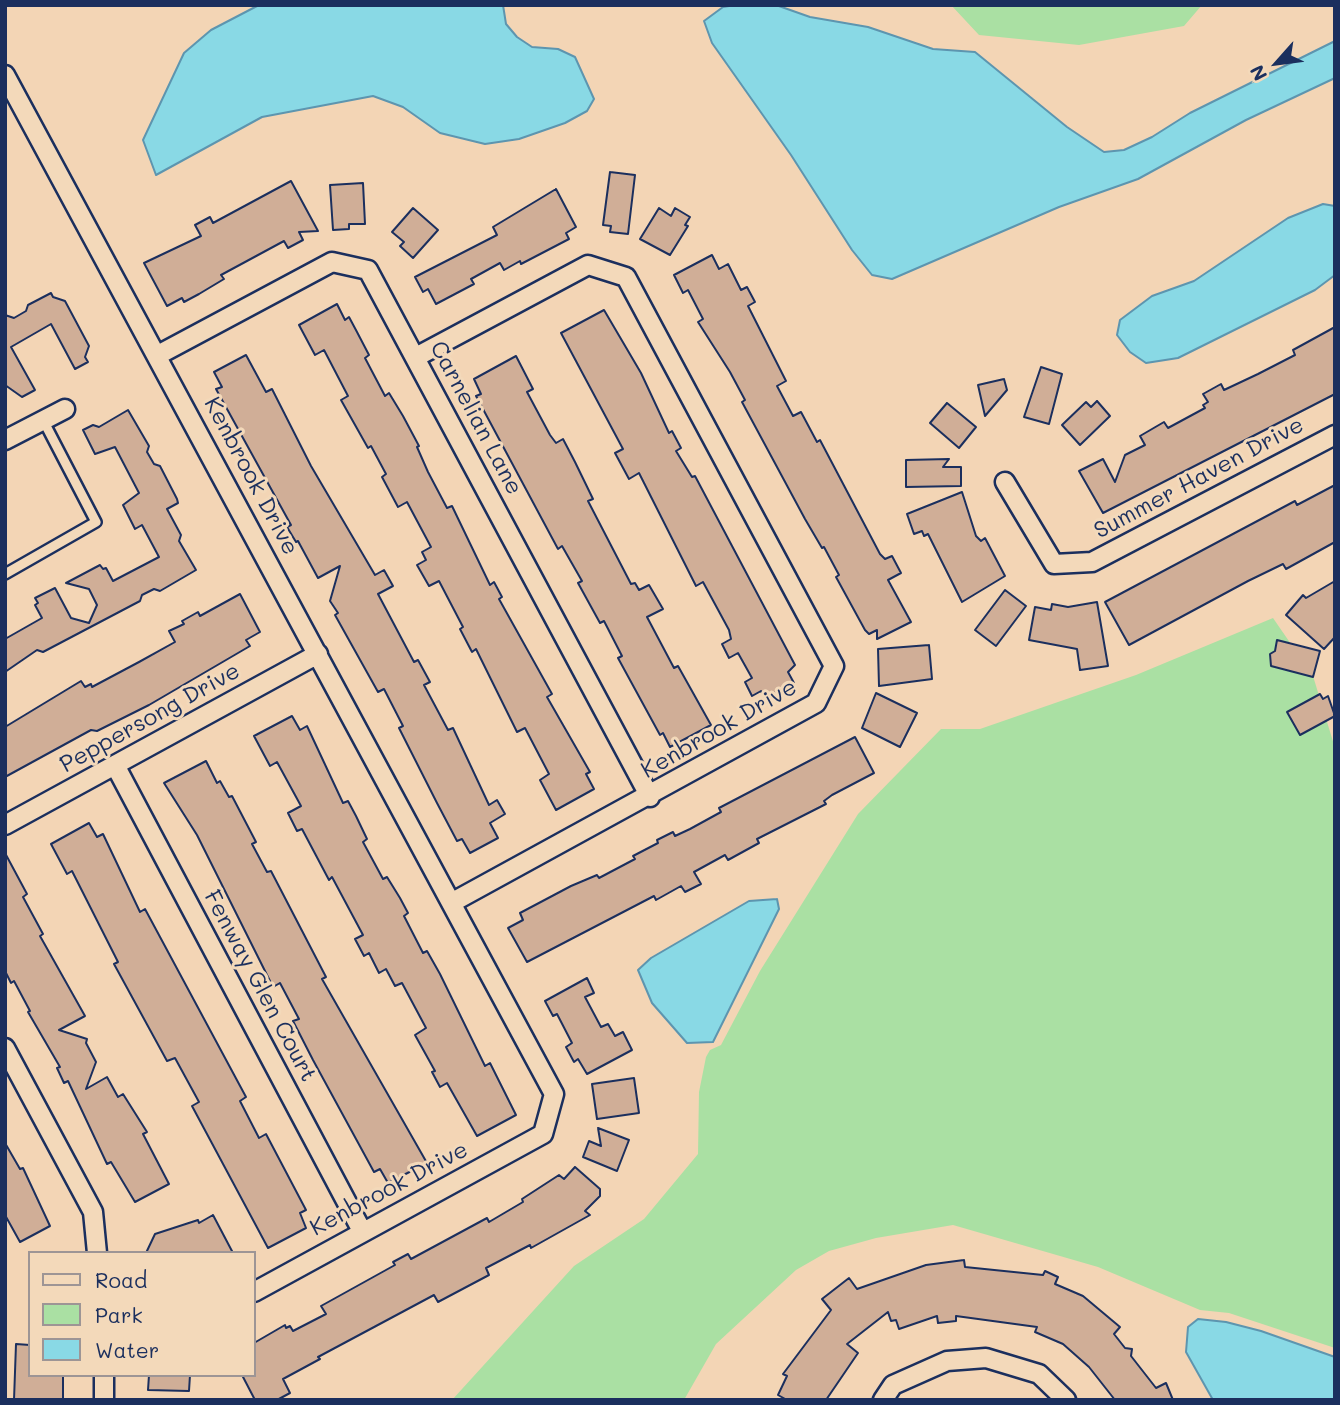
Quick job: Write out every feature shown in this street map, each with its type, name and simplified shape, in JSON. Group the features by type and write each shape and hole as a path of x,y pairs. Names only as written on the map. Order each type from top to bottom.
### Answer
{"street":[{"name":"Kenbrook Drive","path":"5,75 554,1094 543,1134 256,1291"},
{"name":"Carnelian Lane","path":"158,355 332,262 368,270 650,797"},
{"name":"Kenbrook Drive","path":"416,357 588,265 626,277 834,666 816,704 650,797 451,903"},
{"path":"5,440 65,410"},
{"name":"Summer Haven Drive","path":"1005,482 1054,564 1092,562 1335,435"},
{"name":"Peppersong Drive","path":"5,825 318,654"},
{"name":"Fenway Glen Court","path":"114,765 362,1231"},
{"path":"5,1048 93,1212 97,1251"},
{"path":"883,1400 893,1385 947,1361 986,1358 1039,1374 1066,1400"},
{"path":"104,1377 104,1400"}],"lane":[{"path":"5,574 96,522 44,420"}],"green space":[{"path":"951,5 1202,5 1184,26 1079,45 979,35"},
{"path":"1273,618 1313,676 1335,748 1335,1348 1229,1313 1200,1310 1098,1267 953,1225 876,1238 829,1251 796,1270 716,1344 684,1400 452,1400 574,1266 644,1219 698,1154 699,1092 710,1050 721,1045 760,971 858,814 941,729 980,729 1136,675"}],"water":[{"path":"259,5 503,5 506,24 517,37 532,47 558,49 575,57 594,99 587,111 565,123 519,139 485,144 440,133 403,107 373,96 262,117 156,175 143,140 184,53 211,30"},
{"path":"776,5 810,17 868,27 933,49 975,52 1067,127 1104,152 1124,150 1152,137 1190,113 1335,41 1335,78 1246,120 1138,179 1059,207 892,279 872,275 852,250 791,155 712,43 704,21 723,7"},
{"path":"1323,204 1335,206 1335,275 1315,290 1178,358 1146,363 1130,352 1117,335 1120,320 1152,296 1194,281 1288,218"},
{"path":"777,899 779,909 713,1042 687,1043 652,1003 638,970 651,958 749,901"},
{"path":"1198,1319 1226,1322 1261,1331 1335,1357 1335,1400 1213,1400 1186,1352 1188,1327"}],"building":[{"path":"610,172 635,175 628,234 610,232 611,226 603,225"},
{"path":"291,181 318,231 299,232 303,240 288,248 284,241 221,275 224,279 199,294 184,302 182,298 167,306 144,263 201,236 195,225 210,217 213,223"},
{"path":"363,183 365,224 349,224 349,229 333,230 330,185"},
{"path":"556,189 576,227 566,233 569,239 504,270 500,263 471,279 474,284 436,304 428,289 423,292 415,277 497,235 493,227"},
{"path":"413,208 438,230 413,258 400,246 404,242 392,232"},
{"path":"659,208 671,216 675,208 690,217 685,225 688,226 670,255 640,239"},
{"path":"712,255 719,269 728,264 741,290 747,287 755,302 748,306 786,381 777,386 793,416 801,412 817,442 820,440 880,554 885,559 892,556 901,573 888,580 911,622 877,639 877,630 869,634 865,630 836,577 839,575 824,547 822,548 805,519 742,402 745,400 730,372 698,322 703,319 688,290 683,293 674,275"},
{"path":"51,293 53,297 65,301 89,346 85,357 88,362 75,369 51,324 11,347 35,390 22,397 5,385 5,315 14,318 26,311 28,305"},
{"path":"337,304 345,320 349,317 369,355 365,358 385,396 389,393 403,416 419,446 417,447 428,472 447,508 452,506 490,585 494,582 502,597 499,599 552,694 547,697 590,772 586,774 594,789 556,810 540,780 549,774 525,728 517,732 476,649 472,652 460,629 463,627 439,581 429,586 417,565 426,560 422,552 431,547 407,502 398,507 382,477 386,474 341,400 348,396 324,350 315,355 299,325"},
{"path":"604,310 641,373 669,433 672,431 681,448 676,451 692,477 695,476 795,665 788,672 794,683 765,698 761,691 752,696 745,682 752,678 738,653 729,658 722,644 731,639 729,630 703,582 696,586 639,473 629,479 615,453 623,449 561,333"},
{"path":"1335,327 1335,394 1103,513 1079,471 1103,459 1115,482 1125,455 1145,445 1140,436 1164,422 1168,428 1205,408 1203,405 1208,402 1203,394 1221,384 1224,390 1258,374 1295,355 1293,350"},
{"path":"246,355 266,392 272,389 311,466 375,575 384,570 393,586 378,594 414,662 418,660 430,682 424,685 448,730 453,728 489,805 497,800 505,814 490,823 498,838 470,853 462,839 457,841 437,803 399,728 403,726 384,689 378,692 335,615 338,613 330,601 340,566 318,578 298,541 296,542 287,527 291,525 216,389 222,387 214,372"},
{"path":"516,356 533,389 527,392 556,443 563,439 593,499 588,501 631,584 635,583 639,590 649,585 663,609 647,617 674,668 678,666 711,725 670,747 663,733 660,735 618,658 622,656 604,621 600,623 578,583 582,581 562,546 558,549 476,396 481,394 474,379"},
{"path":"1041,367 1062,374 1049,424 1024,417"},
{"path":"1004,379 1007,390 985,416 978,385"},
{"path":"1097,401 1110,416 1080,445 1062,425 1086,402 1091,407"},
{"path":"947,403 976,427 959,448 930,423"},
{"path":"128,410 149,446 147,452 154,464 160,466 177,499 178,503 167,509 181,535 179,541 196,570 160,591 154,589 142,595 140,601 43,652 37,650 5,672 5,639 42,618 35,605 38,603 35,598 55,588 71,618 89,623 97,605 89,589 66,583 100,565 103,569 106,568 113,581 159,557 142,525 135,529 123,505 139,493 115,447 95,454 83,430 93,425 99,427"},
{"path":"949,459 943,467 961,467 961,486 906,487 906,460"},
{"path":"1335,485 1335,542 1286,569 1283,564 1248,581 1129,645 1105,602 1295,501 1297,505"},
{"path":"962,492 976,536 981,541 985,538 1005,576 962,602 928,534 924,536 922,531 914,534 907,514"},
{"path":"1335,581 1335,637 1324,649 1286,615 1303,595 1306,598"},
{"path":"1005,590 1026,606 996,646 975,630"},
{"path":"240,594 260,632 246,640 250,646 149,705 97,731 91,730 5,777 5,727 81,681 85,687 91,684 92,687 175,642 169,631 184,624 182,621 198,612 200,616"},
{"path":"1097,602 1108,666 1080,670 1077,649 1029,640 1035,607 1051,610 1052,604 1068,607"},
{"path":"1277,640 1320,651 1313,677 1271,666 1270,654 1275,651"},
{"path":"929,645 932,679 879,686 878,649"},
{"path":"876,693 917,713 900,747 862,728"},
{"path":"1320,694 1323,699 1328,696 1335,716 1300,735 1287,712"},
{"path":"292,716 300,730 307,726 343,803 348,801 356,816 367,839 363,842 383,879 387,877 400,898 408,913 404,916 423,953 427,951 485,1066 490,1063 516,1115 477,1136 447,1083 440,1087 432,1072 435,1071 415,1035 426,1028 402,983 395,986 386,969 379,973 369,953 364,956 355,939 363,935 332,877 329,880 302,829 297,831 288,813 301,806 277,762 270,766 254,736"},
{"path":"855,737 874,773 832,795 824,801 826,804 757,839 759,843 728,860 725,855 694,872 701,884 685,892 681,886 656,900 654,896 527,962 508,928 523,920 520,913 571,886 597,875 599,878 635,859 633,856 658,843 657,840 673,832 675,836 690,829 721,812 719,808"},
{"path":"206,761 217,783 220,781 229,797 232,796 256,842 252,844 267,872 271,871 326,977 322,979 427,1163 388,1183 380,1169 374,1172 293,1021 299,1019 280,983 273,987 197,835 164,783"},
{"path":"89,823 97,837 103,834 140,912 145,909 246,1097 240,1101 259,1138 266,1134 306,1210 300,1213 306,1228 268,1248 192,1106 199,1102 175,1058 167,1061 114,964 118,962 72,871 67,874 51,844"},
{"path":"5,853 27,894 23,897 43,934 40,936 85,1016 59,1030 87,1039 86,1043 96,1062 86,1089 107,1077 118,1097 123,1094 147,1132 143,1134 169,1184 135,1202 111,1162 107,1164 68,1081 64,1083 57,1068 60,1067 28,1012 30,1011 14,981 11,983 5,971"},
{"path":"587,978 594,993 585,997 601,1027 608,1024 615,1036 623,1032 632,1050 587,1074 578,1059 574,1062 566,1047 572,1043 557,1014 553,1016 545,1001"},
{"path":"634,1078 639,1113 597,1119 592,1084"},
{"path":"598,1128 629,1140 617,1171 583,1157 589,1141 601,1146"},
{"path":"5,1143 20,1169 23,1168 50,1226 20,1242 5,1215"},
{"path":"575,1167 600,1189 600,1196 585,1211 590,1215 531,1248 530,1245 486,1268 489,1275 438,1302 434,1295 318,1357 320,1359 283,1379 290,1393 277,1400 255,1400 243,1377 256,1377 256,1342 285,1325 286,1328 290,1326 293,1331 326,1314 321,1306 395,1265 393,1262 408,1254 411,1259 487,1218 489,1222 523,1202 522,1199 559,1175 564,1179"},
{"path":"213,1215 232,1251 147,1251 155,1234 198,1220 199,1223"},
{"path":"964,1260 965,1267 1043,1275 1045,1271 1058,1277 1055,1284 1083,1296 1120,1327 1114,1334 1125,1348 1132,1349 1131,1356 1156,1388 1166,1383 1173,1400 1115,1400 1089,1367 1063,1344 1035,1332 1037,1327 956,1316 956,1321 938,1323 937,1316 899,1329 896,1320 891,1321 888,1312 847,1344 858,1353 826,1400 787,1400 778,1395 787,1376 783,1374 831,1310 822,1299 849,1278 857,1289 926,1265"},
{"path":"16,1344 28,1345 28,1377 63,1377 63,1400 14,1400"},
{"path":"149,1377 190,1377 189,1391 148,1390"}]}
